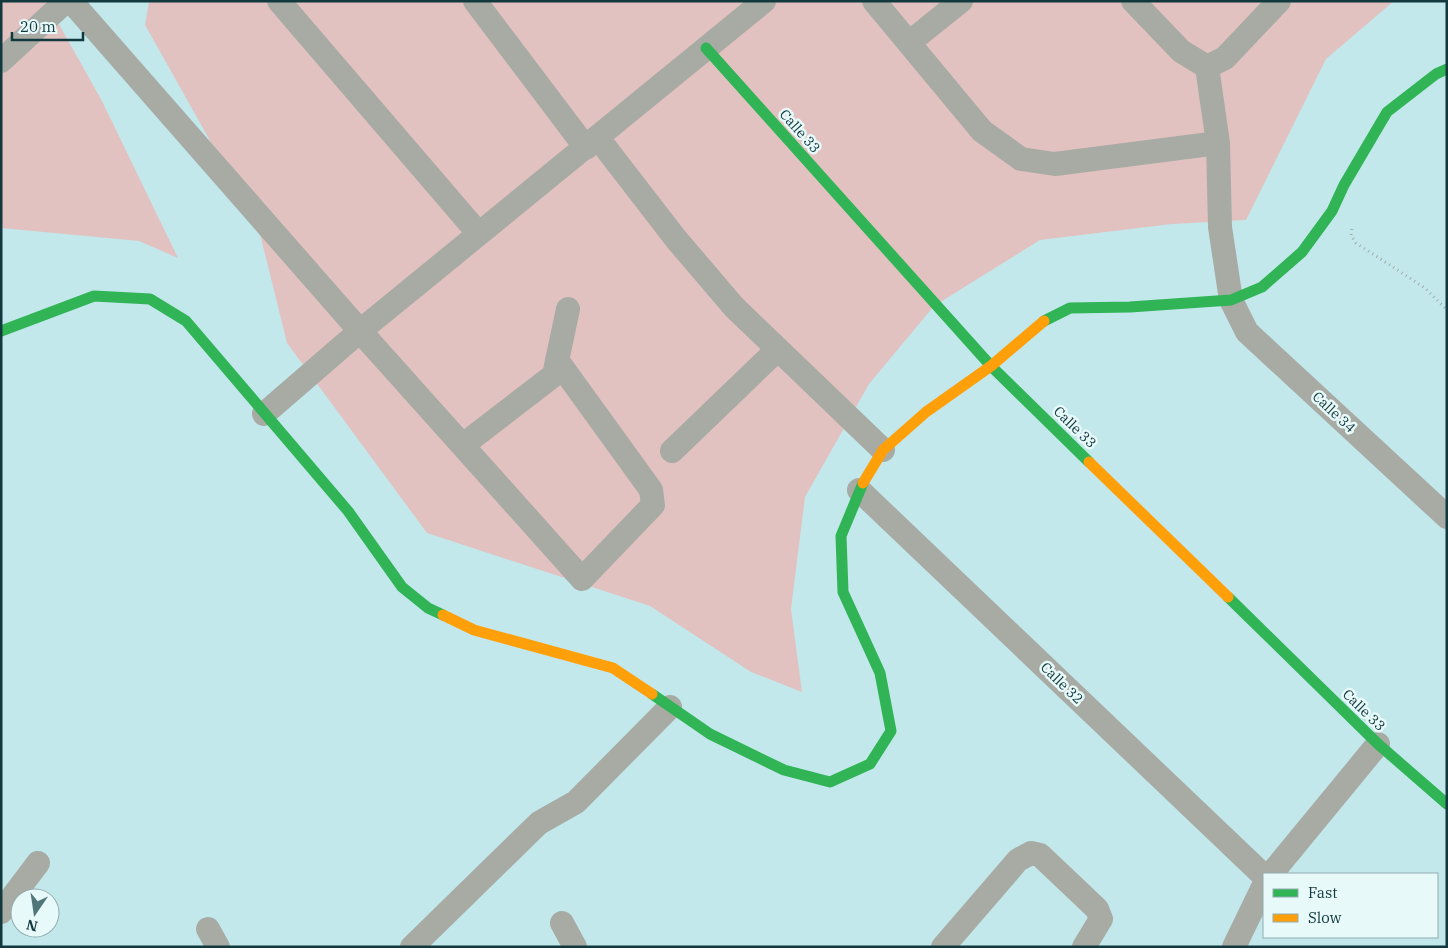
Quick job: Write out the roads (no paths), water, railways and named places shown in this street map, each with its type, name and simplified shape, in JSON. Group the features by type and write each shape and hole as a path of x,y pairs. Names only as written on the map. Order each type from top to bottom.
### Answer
{"street":[{"path":"1,61 66,1"},
{"path":"71,1 360,331 582,579 653,505 651,490 557,360"},
{"path":"279,1 479,234"},
{"path":"475,1 592,143 734,307 883,450"},
{"path":"264,414 360,331 764,1"},
{"path":"874,1 982,131 1021,159 1055,164 1218,143"},
{"path":"910,42 961,1"},
{"path":"1133,1 1181,52 1207,67 1225,58 1279,1"},
{"name":"Calle 33","path":"706,48 991,366 1378,744 1447,804"},
{"name":"Calle 34","path":"1207,67 1218,143 1220,227 1231,300 1247,332 1447,517"},
{"path":"1,331 94,296 150,299 186,321 348,510 402,587 428,608 474,630 613,668 710,734 784,770 830,782 870,764 891,730 880,673 842,592 842,536 859,490 883,450 926,412 991,366 1038,324 1070,308 1130,308 1231,300 1262,287 1302,252 1332,211 1344,185 1387,112 1436,74 1447,69"},
{"path":"463,445 554,375 568,309"},
{"path":"672,452 778,349"},
{"name":"Calle 32","path":"859,490 1263,875"},
{"path":"412,947 539,823 576,802 670,707"},
{"path":"1272,873 1378,744"},
{"path":"943,947 1018,860 1031,854 1040,855 1098,909 1101,919 1084,947"},
{"path":"1,912 38,863"},
{"path":"1234,947 1263,887"},
{"path":"562,923 575,947"}]}
